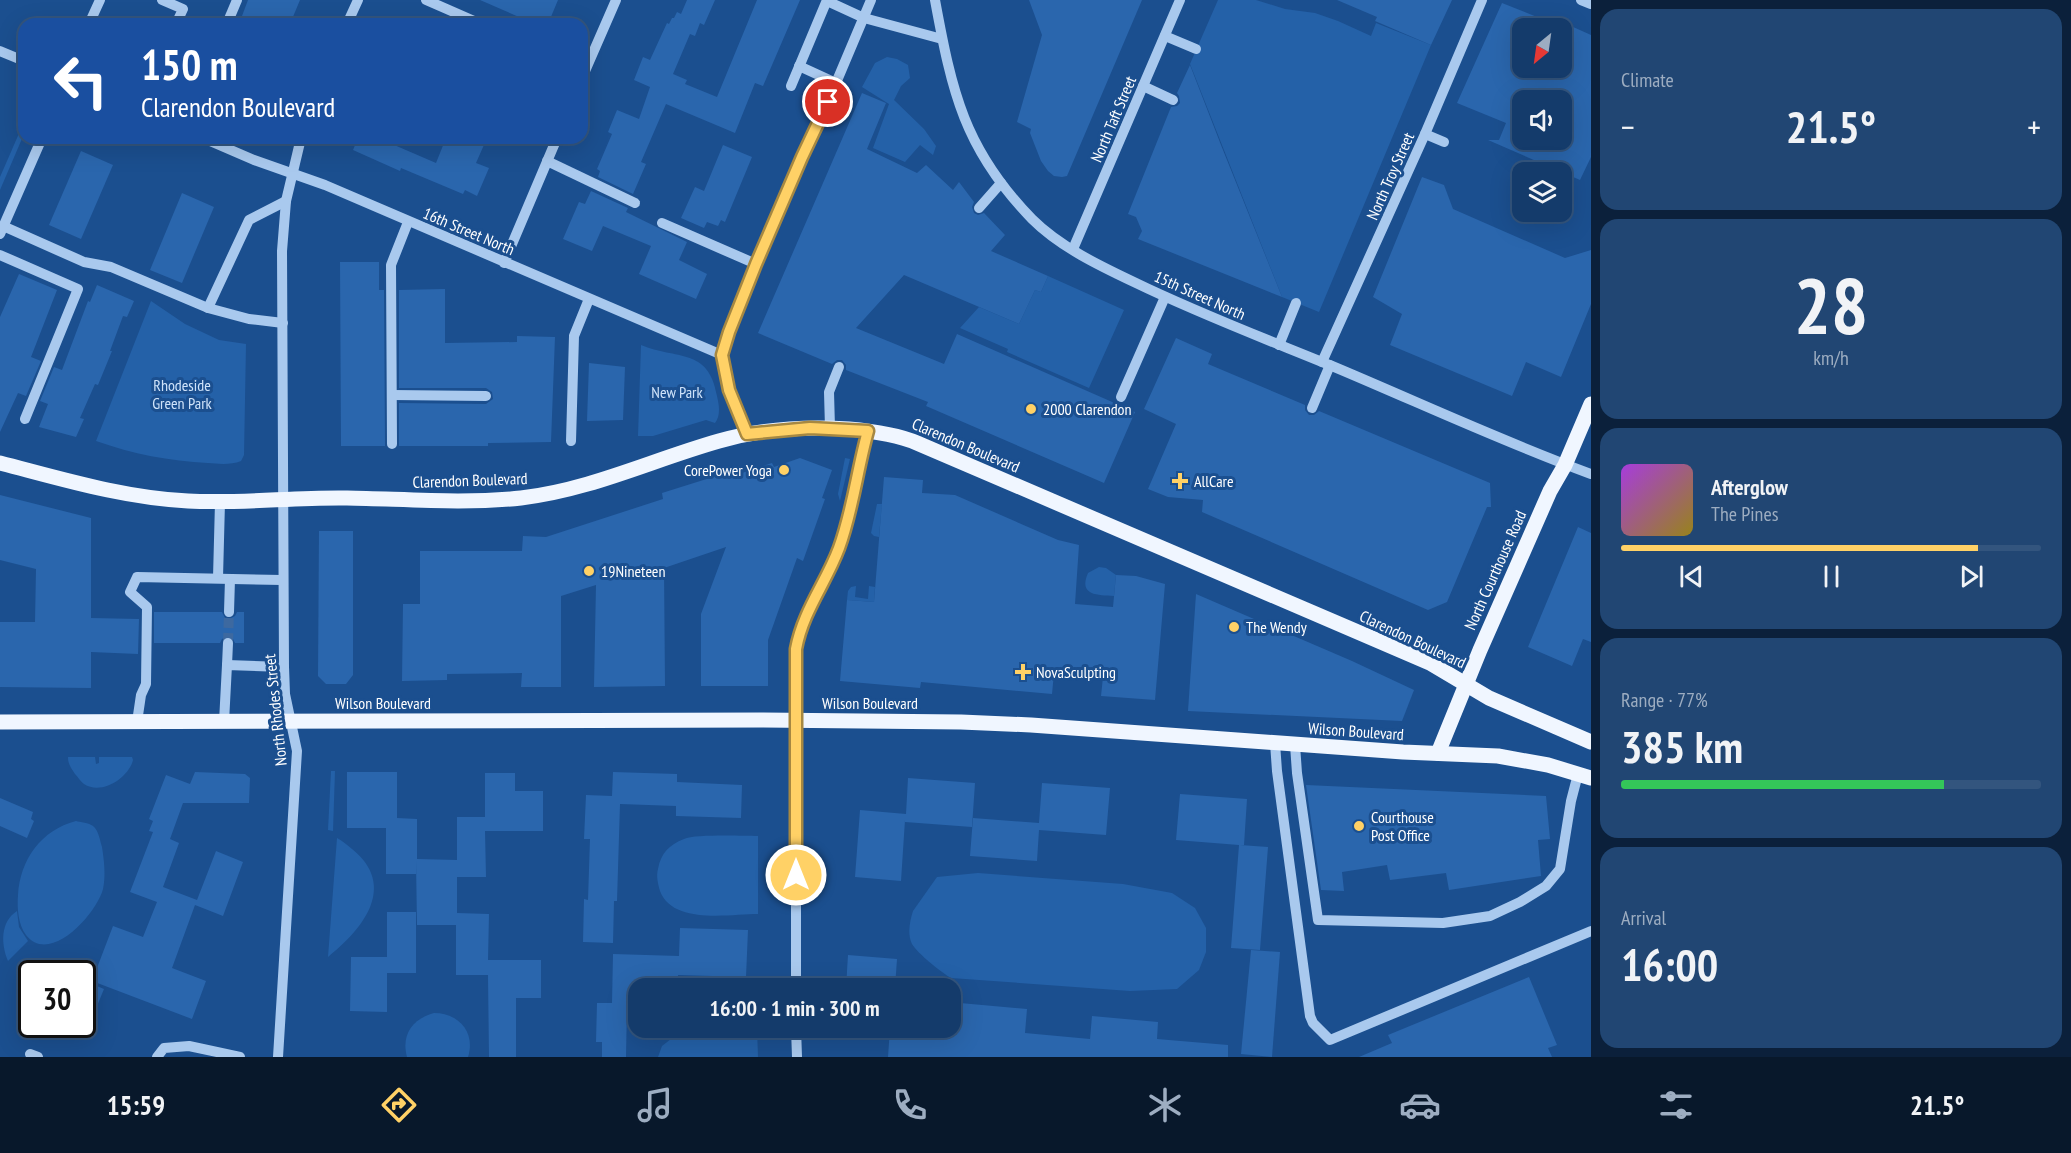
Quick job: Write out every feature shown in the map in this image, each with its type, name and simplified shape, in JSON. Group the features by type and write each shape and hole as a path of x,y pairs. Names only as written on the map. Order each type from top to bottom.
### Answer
{"main road":[{"name":"North Courthouse Road","path":"1438,753 1550,491 1565,465 1591,404"},
{"name":"Clarendon Boulevard","path":"0,463 107,490 166,499 220,502 319,498 479,500 558,493 588,486 707,444 747,434 784,429 830,428 868,431 902,437 917,443 1431,663 1489,698 1591,742"},
{"name":"Wilson Boulevard","path":"0,722 796,721 1007,724 1295,745 1498,756 1524,760 1585,776"}],"street":[{"path":"92,18 100,0"},
{"path":"162,0 183,9 179,18"},
{"path":"229,18 237,0"},
{"path":"350,18 358,0"},
{"path":"426,0 467,18"},
{"path":"588,64 616,0"},
{"path":"747,434 729,390 722,355 756,264 871,0"},
{"name":"15th Street North","path":"935,0 942,39 962,115 975,144 1001,183 1034,221 1106,269 1166,297 1591,474"},
{"name":"North Taft Street","path":"1073,249 1180,0"},
{"name":"North Troy Street","path":"1312,408 1326,364 1482,0"},
{"path":"1581,0 1591,4"},
{"path":"791,86 827,1 864,18 942,39"},
{"path":"1165,36 1197,49"},
{"path":"0,51 18,58"},
{"path":"800,66 836,83"},
{"path":"1143,86 1173,100"},
{"path":"1425,134 1444,142"},
{"path":"39,144 2,225 84,262 111,267 208,308 249,319 283,323"},
{"name":"16th Street North","path":"218,144 325,185 722,355"},
{"name":"North Rhodes Street","path":"278,1057 297,751 285,694 284,667 282,251 286,201 299,144"},
{"path":"504,263 554,144"},
{"path":"547,161 635,203"},
{"path":"979,208 1001,183"},
{"path":"208,308 249,220 286,201"},
{"path":"392,444 391,265 408,222"},
{"path":"662,223 756,264"},
{"path":"0,255 78,289 25,419"},
{"path":"1122,397 1166,297"},
{"path":"571,441 574,336 590,299"},
{"path":"1279,345 1296,303"},
{"path":"830,428 829,392 839,367"},
{"path":"392,395 486,396"},
{"path":"796,978 796,649 808,608 832,565 844,534 868,431"},
{"path":"220,502 228,612"},
{"path":"137,722 141,695 146,684 147,607 130,592 137,577 282,580"},
{"path":"224,722 228,643"},
{"path":"227,665 284,667"},
{"path":"1275,743 1310,1016 1313,1023 1330,1040 1591,931"},
{"path":"1295,745 1318,920 1443,922 1490,916 1520,902 1545,886 1560,869 1571,801 1585,776"},
{"path":"796,1038 797,1057"},
{"path":"157,1057 164,1048 189,1046 240,1057"}],"green space":[{"path":"1218,0 1256,0 1285,9 1315,13 1371,36 1376,23 1431,45 1319,312 1282,297 1190,64"},
{"path":"887,57 908,65 910,78 901,86 894,100 924,129 936,146 933,155 920,145 905,162 873,148 889,104 862,87 875,63"},
{"path":"18,136 20,144 0,190 0,177"},
{"path":"1048,276 1124,310 1089,388 1007,352 1008,349 960,328 979,307 1019,324 1035,290 1041,292"},
{"name":"Rhodeside Green Park","path":"151,301 185,324 219,340 246,344 244,455 241,461 221,464 179,461 124,450 96,441"},
{"name":"New Park","path":"641,345 689,358 699,362 707,369 713,380 718,403 719,413 715,423 706,420 653,436 638,436"},
{"path":"845,458 850,459 840,501 838,494"},
{"path":"877,504 882,504 879,537 871,533"},
{"path":"1099,567 1106,568 1116,575 1114,596 1091,593 1088,590 1086,581 1088,573"},
{"path":"856,586 855,597 868,599 869,586 875,587 874,602 847,600 848,591 851,587"},
{"path":"68,757 95,757 96,764 99,763 99,757 132,757 133,760 126,773 114,783 99,788 82,782 71,768"},
{"path":"331,771 335,771 333,831 328,830"},
{"path":"76,821 91,825 98,833 104,863 103,889 92,911 71,933 47,944 36,943 26,935 19,916 18,895 23,870 35,848 43,839 52,831"},
{"path":"698,836 758,836 758,914 703,915 677,909 667,902 660,891 657,872 666,850 674,844"},
{"path":"337,838 366,863 373,878 374,892 363,920 353,934 328,957"},
{"path":"978,873 1123,884 1172,893 1195,908 1206,928 1206,952 1199,970 1177,989 1130,991 951,978 919,952 910,940 909,932 913,911 937,877"},
{"path":"17,911 19,927 28,941 8,961 3,941 5,927 7,921"},
{"path":"434,1013 451,1016 463,1026 469,1040 468,1057 407,1057 406,1042 410,1029 420,1019"},
{"path":"672,1038 757,1038 758,1057 658,1057 662,1046"}],"building":[{"path":"248,0 300,0 292,18 241,18"},
{"path":"480,0 558,0 550,18 521,18"},
{"path":"687,0 715,0 704,25 700,23 695,36 690,34 673,74 687,80 685,84 717,97 757,0 800,0 763,86 755,83 735,133 666,104 641,162 646,164 633,194 598,177 600,171 597,169 612,134 608,132 617,110 639,119 650,87 634,80 643,57 650,60 667,23 669,24 677,12 681,14"},
{"path":"1029,0 1142,0 1067,176 1054,176 1048,171 1041,161 1030,133 1031,129 1017,122 1042,35"},
{"path":"1337,0 1452,0 1431,45 1375,21 1377,17"},
{"path":"1502,3 1540,18 1512,18 1512,78 1572,78 1572,26 1591,35 1591,157 1580,180 1572,177 1572,162 1539,162 1488,140 1499,140 1506,123 1457,103"},
{"path":"1190,65 1282,297 1138,239 1142,231 1136,217 1128,214 1171,107 1180,103 1177,93"},
{"path":"862,93 886,103 867,149 917,173 926,165 953,190 959,182 974,202 972,207 974,213 978,215 984,213 1005,235 991,251 1048,276 1041,292 1035,290 1019,324 904,275 856,328 944,364 957,334 1135,412 1104,483 926,406 928,402 846,370 846,365 842,360 837,360 832,364 758,333"},
{"path":"356,144 392,144 436,163 444,144 484,144 476,163 489,168 477,196 465,190 463,194 401,168 400,171 353,150"},
{"path":"723,145 752,157 725,222 721,220 718,226 707,222 704,228 681,218 695,187 704,191"},
{"path":"81,151 113,165 81,239 49,225"},
{"path":"1422,177 1444,185 1453,209 1565,258 1591,250 1591,304 1561,377 1526,362 1512,396 1390,345 1402,314 1373,297"},
{"path":"591,191 628,208 626,212 687,242 679,260 707,274 696,299 639,274 651,246 603,226 592,251 563,239 579,202 585,204"},
{"path":"182,193 214,207 182,283 150,270"},
{"path":"340,262 379,262 379,290 384,290 385,446 341,446"},
{"path":"19,274 57,290 31,357 41,361 26,396 18,393 0,432 0,317"},
{"path":"97,285 134,301 127,317 123,316 98,385 95,384 80,418 84,419 76,437 39,427 48,404 40,401 54,367 62,370 88,301 90,302"},
{"path":"445,289 445,343 517,342 517,336 555,337 551,442 488,443 488,446 399,446 399,403 486,404 493,399 492,392 486,388 399,388 399,290"},
{"path":"1176,338 1212,354 1208,364 1305,405 1305,410 1309,415 1314,415 1319,411 1490,483 1491,507 1487,507 1447,602 1428,610 1202,512 1203,500 1168,497 1148,489 1176,424 1144,409"},
{"path":"589,363 625,367 623,420 587,421"},
{"name":"19Nineteen","path":"800,458 832,470 822,498 825,499 803,561 797,558 768,640 768,686 701,686 701,614 726,547 664,568 665,686 594,687 596,585 561,596 561,687 521,687 522,673 447,674 447,680 402,681 403,604 420,604 420,551 522,551 523,536 546,537 663,499 662,493 732,471 733,476 772,463 774,467"},
{"path":"884,477 923,480 922,493 955,495 1058,540 1079,545 1075,604 1113,607 1116,575 1136,576 1165,584 1155,700 1101,696 1103,677 1054,673 1052,694 921,682 920,688 840,681 847,600 874,602"},
{"path":"0,495 91,518 91,618 139,619 138,654 91,652 91,688 0,687 0,622 35,622 36,569 0,560"},
{"path":"1578,527 1591,533 1591,642 1583,639 1572,666 1528,647"},
{"path":"319,531 353,531 353,675 346,684 326,684 318,676"},
{"name":"The Wendy","path":"1196,594 1414,690 1402,721 1188,711"},
{"path":"154,612 222,612 225,618 229,619 237,612 244,612 244,643 235,643 232,637 228,636 220,643 154,643"},
{"path":"195,772 245,774 250,778 249,803 183,803 170,839 179,843 163,887 197,900 216,851 243,862 223,916 195,905 172,968 206,981 192,1019 96,983 96,971 113,926 143,937 157,902 130,892 153,832 149,831 153,821 149,819 166,775 190,784"},
{"path":"347,772 397,772 397,818 417,819 417,859 457,860 457,817 485,817 485,773 515,773 515,791 543,791 543,831 485,831 486,877 457,877 457,913 489,914 488,960 541,960 541,998 516,998 516,1057 489,1057 488,975 456,975 456,925 417,925 416,861 416,874 386,874 386,828 347,828"},
{"path":"613,772 677,774 677,782 742,785 741,818 676,816 676,806 620,804 617,901 614,901 613,943 583,942 584,899 588,900 590,839 584,839 586,795 612,796"},
{"path":"908,778 975,783 972,827 905,822 905,820 901,881 855,877 860,810 906,814"},
{"path":"1042,783 1110,788 1106,835 1039,830 1037,861 970,856 973,818 1039,823"},
{"path":"1306,785 1546,796 1550,839 1538,840 1541,876 1449,890 1446,873 1390,880 1387,865 1342,872 1344,891 1321,890"},
{"path":"1180,794 1247,799 1244,845 1240,845 1268,847 1260,950 1231,948 1239,845 1176,840"},
{"path":"0,798 33,812 31,819 34,821 27,838 0,826"},
{"path":"387,912 416,912 416,973 387,973 387,1012 350,1011 351,957 387,957"},
{"path":"680,928 748,930 746,977 678,975 678,978 628,978 626,1057 602,1057 602,1042 596,1042 597,1003 612,1003 613,954 679,956"},
{"path":"1251,950 1280,952 1272,1057 1241,1054"},
{"path":"848,955 897,959 896,978 847,978"},
{"path":"1529,977 1557,1045 1548,1048 1552,1057 1359,1057 1392,1043 1388,1035"},
{"path":"96,986 104,989 96,1008"},
{"path":"961,1003 1027,1009 1025,1033 1090,1039 1092,1016 1158,1022 1157,1039 1228,1045 1228,1057 888,1057 889,1038 961,1038"}],"tunnel":[{"path":"228,643 229,612"}],"place":[{"name":"2000 Clarendon","path":"1031,409"},
{"name":"CorePower Yoga","path":"784,470"},
{"name":"AllCare","path":"1180,481"},
{"name":"19Nineteen","path":"589,571"},
{"name":"The Wendy","path":"1234,627"},
{"name":"NovaSculpting","path":"1023,672"},
{"name":"Courthouse Post Office","path":"1359,826"}],"route":[{"path":"796,875 796,649 804,618 836,557 844,534 868,431 810,428 747,434 729,390 722,355 756,264 828,102"}]}
